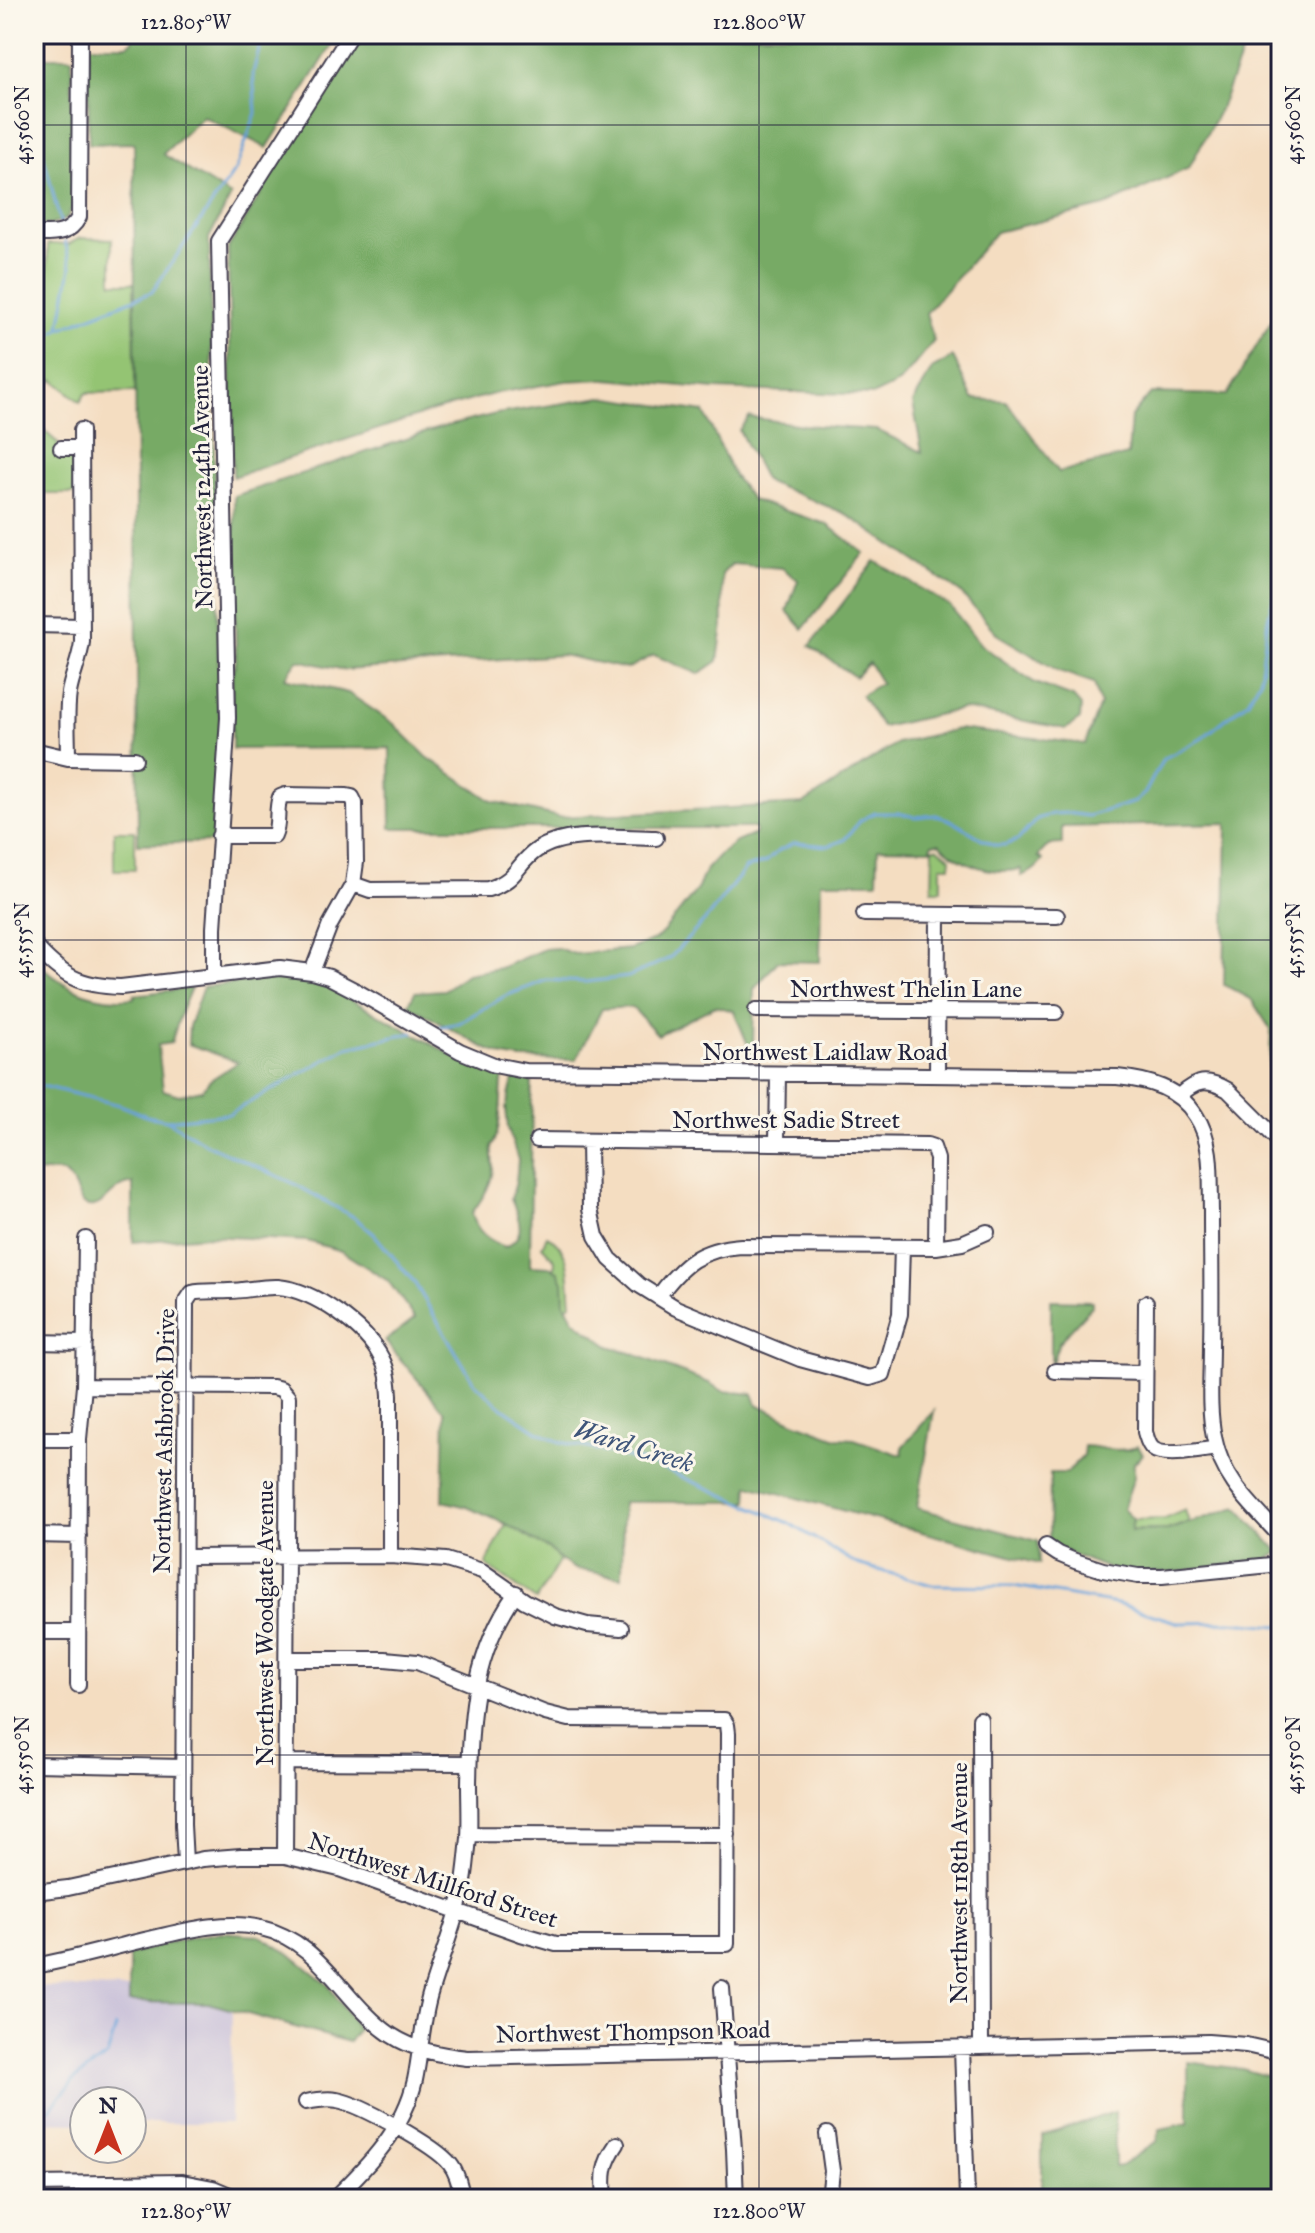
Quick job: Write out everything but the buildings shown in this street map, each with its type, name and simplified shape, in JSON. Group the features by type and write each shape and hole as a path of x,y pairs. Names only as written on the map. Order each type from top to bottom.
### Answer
{"street":[{"path":"34,234 62,234 73,227 79,217 80,34"},
{"name":"Northwest 124th Avenue","path":"214,976 214,928 228,718 219,241 349,34"},
{"path":"68,758 68,705 71,682 81,652 81,430"},
{"path":"61,448 81,448"},
{"path":"34,625 82,626"},
{"path":"34,750 68,758 135,759"},
{"path":"219,836 274,836 278,802 285,795 352,797 355,803 356,862 353,884 330,925 312,972"},
{"path":"353,884 370,890 488,889 512,877 533,853 546,844 574,838 656,838"},
{"path":"864,914 1057,916"},
{"path":"937,1074 938,915"},
{"name":"Northwest Laidlaw Road","path":"34,945 64,974 97,987 121,987 280,968 312,972 358,992 460,1051 510,1068 551,1072 1117,1077 1142,1080 1179,1096"},
{"name":"Northwest Thelin Lane","path":"756,1010 1056,1012"},
{"path":"777,1142 778,1074"},
{"path":"1281,1143 1220,1085 1199,1082 1179,1096 1198,1118 1209,1153 1214,1438 1230,1480 1281,1537"},
{"name":"Northwest Sadie Street","path":"537,1140 920,1143 933,1147 937,1159 936,1247"},
{"path":"589,1141 590,1209 596,1236 610,1259 623,1272 676,1308 800,1359 864,1377 883,1374 900,1314 902,1247"},
{"path":"658,1297 690,1261 719,1249 741,1246 936,1247 962,1243 987,1232"},
{"path":"78,1685 79,1439 84,1386 86,1239"},
{"name":"Northwest Ashbrook Drive","path":"185,1862 186,1302 189,1295 195,1291 293,1289 320,1300 363,1334 376,1349 388,1374 390,1395 390,1556"},
{"path":"1146,1303 1145,1432 1149,1445 1166,1453 1217,1448"},
{"path":"34,1342 85,1343"},
{"path":"1055,1371 1145,1373"},
{"path":"84,1386 186,1387"},
{"name":"Northwest Woodgate Avenue","path":"186,1387 273,1387 285,1391 289,1400 285,1856"},
{"path":"34,1439 79,1439"},
{"path":"34,1535 79,1536"},
{"path":"1046,1546 1075,1561 1138,1576 1281,1564"},
{"path":"185,1557 390,1556 459,1562 482,1571 534,1606 565,1620 621,1628"},
{"path":"334,2199 374,2159 395,2127 412,2089 430,1993 465,1879 469,1834 469,1763 476,1686 491,1635 516,1593"},
{"path":"34,1632 78,1632"},
{"path":"287,1659 407,1661 569,1719 721,1718 726,1722 728,1835 469,1834"},
{"name":"Northwest 118th Avenue","path":"980,1719 981,2047"},
{"path":"287,1762 469,1763"},
{"path":"34,1764 183,1767"},
{"name":"Northwest Millford Street","path":"34,1892 68,1888 185,1862 223,1857 285,1856 322,1864 556,1944 727,1944 728,1835"},
{"name":"Northwest Thompson Road","path":"34,1966 203,1927 264,1929 303,1947 321,1962 364,2013 401,2041 437,2054 467,2058 1210,2042 1246,2045 1281,2053"},
{"path":"722,1988 736,2199"},
{"path":"962,2047 967,2199"},
{"path":"306,2102 336,2099 354,2105 432,2148 449,2162 459,2180 463,2199"},
{"path":"827,2134 832,2171 829,2199"},
{"path":"605,2199 605,2165 617,2144"},
{"path":"34,2184 182,2182 213,2188 239,2199"}],"shaded area":[{"path":"40,1987 129,1989 129,2002 208,2003 232,2009 230,2123 148,2123 148,2085 68,2085 68,2123 39,2122"}],"green space":[{"path":"133,34 1257,34 1246,42 1219,111 1189,168 1105,206 996,232 926,313 934,341 899,383 874,395 715,389 606,379 566,381 497,393 433,411 233,477 228,248 348,50 333,44 267,148 203,116 163,154 231,196 209,238 220,720 214,842 138,844 134,143 89,144 88,45 127,45 133,41"},
{"path":"34,51 38,57 72,57 72,208 66,219 51,225 34,225"},
{"path":"80,238 112,239 112,283 134,283 135,392 86,393 80,402 54,380 34,404 34,275 47,275 48,244 69,244"},
{"path":"1277,312 1281,312 1281,1133 1267,1116 1271,1030 1251,999 1224,985 1227,823 1062,827 1062,844 1046,848 1038,857 1043,860 1038,866 1021,876 1021,869 999,871 967,862 939,843 932,844 931,849 878,848 877,882 821,882 820,962 778,961 754,989 753,1057 734,1011 715,1006 658,1035 632,1007 602,1009 576,1060 521,1059 487,1049 408,1005 415,992 444,990 467,974 500,968 544,949 557,948 575,954 630,949 655,940 698,888 706,869 736,842 755,834 755,828 391,828 390,748 232,749 232,674 236,661 234,496 439,428 496,414 602,397 704,412 734,476 752,500 826,524 864,553 803,629 787,611 798,580 782,568 732,564 722,574 723,625 718,661 699,674 654,655 627,669 562,655 345,670 298,660 285,678 348,693 394,724 427,757 492,801 559,817 803,804 897,743 958,729 1085,744 1100,704 1094,683 1059,671 998,635 960,592 844,513 765,481 739,430 749,417 803,425 877,430 922,452 913,403 932,369 953,357 973,399 1006,401 1059,472 1128,455 1131,417 1151,393 1227,395"},
{"path":"34,422 58,443 59,452 72,460 74,494 35,494"},
{"path":"875,561 950,606 981,645 1035,683 1073,697 1081,706 1080,719 1066,729 963,709 882,727 861,695 881,683 869,663 855,677 810,646"},
{"path":"114,831 135,831 135,870 114,870"},
{"path":"933,848 938,848 951,858 950,866 941,866 941,890 932,890"},
{"path":"34,958 67,985 105,998 134,998 134,995 191,988 171,1043 158,1045 163,1090 179,1095 202,1090 209,1081 238,1062 188,1044 189,1026 203,987 289,977 323,984 459,1059 503,1074 499,1123 492,1146 491,1179 472,1213 476,1225 484,1234 505,1247 517,1237 520,1226 511,1199 518,1160 508,1128 506,1108 514,1076 532,1082 530,1266 550,1267 558,1271 563,1282 564,1302 574,1320 609,1346 723,1391 753,1394 757,1404 794,1422 837,1438 854,1439 898,1454 903,1454 902,1447 934,1411 917,1508 1038,1541 1039,1564 749,1485 748,1502 623,1502 622,1577 575,1569 506,1524 467,1507 443,1501 445,1412 385,1341 415,1318 388,1281 341,1251 307,1241 208,1236 133,1242 133,1183 119,1188 99,1204 88,1206 80,1199 66,1175 57,1171 34,1173"},
{"path":"547,1236 561,1248 568,1266 571,1304 564,1309 553,1279 555,1260 542,1246"},
{"path":"1051,1300 1092,1301 1092,1306 1059,1342 1051,1366"},
{"path":"1084,1446 1118,1450 1138,1446 1143,1454 1134,1463 1134,1477 1123,1509 1133,1519 1131,1531 1168,1530 1237,1507 1279,1552 1269,1559 1169,1573 1112,1570 1049,1545 1050,1473 1067,1473 1083,1455"},
{"path":"1185,1510 1189,1522 1167,1530 1131,1530 1133,1520 1164,1519"},
{"path":"506,1524 550,1550 560,1560 536,1600 486,1565"},
{"path":"221,1932 259,1935 290,1954 328,1985 358,2030 349,2042 208,2003 129,2002 129,1955"},
{"path":"1188,2062 1242,2069 1281,2080 1281,2199 1164,2199 1143,2195 1135,2190 1116,2193 1115,2199 1042,2199 1042,2136 1115,2112 1115,2167 1121,2166 1157,2141 1160,2129 1188,2123"}],"waterway":[{"path":"34,349 38,342 59,329 152,292 236,169 256,113 253,73 263,34"},
{"path":"34,118 61,225"},
{"path":"60,327 71,267 65,241"},
{"path":"435,1028 459,1023 505,996 547,980 586,982 628,977 670,958 746,868 766,862 778,851 795,843 828,846 844,840 861,820 875,813 915,817 936,815 995,845 1005,845 1018,840 1037,819 1052,814 1088,816 1135,802 1145,793 1163,759 1201,739 1248,701 1260,680 1268,619 1281,572"},
{"path":"168,1120 229,1114 348,1047 413,1033"},
{"name":"Ward Creek","path":"34,1084 167,1120 206,1144 293,1183 355,1218 374,1234 414,1282 474,1382 500,1406 538,1432 560,1442 654,1465 789,1523 857,1564 932,1585 1014,1586 1117,1604 1180,1623 1281,1624"},
{"path":"34,2112 50,2109 75,2079 107,2056 116,2027"}]}
